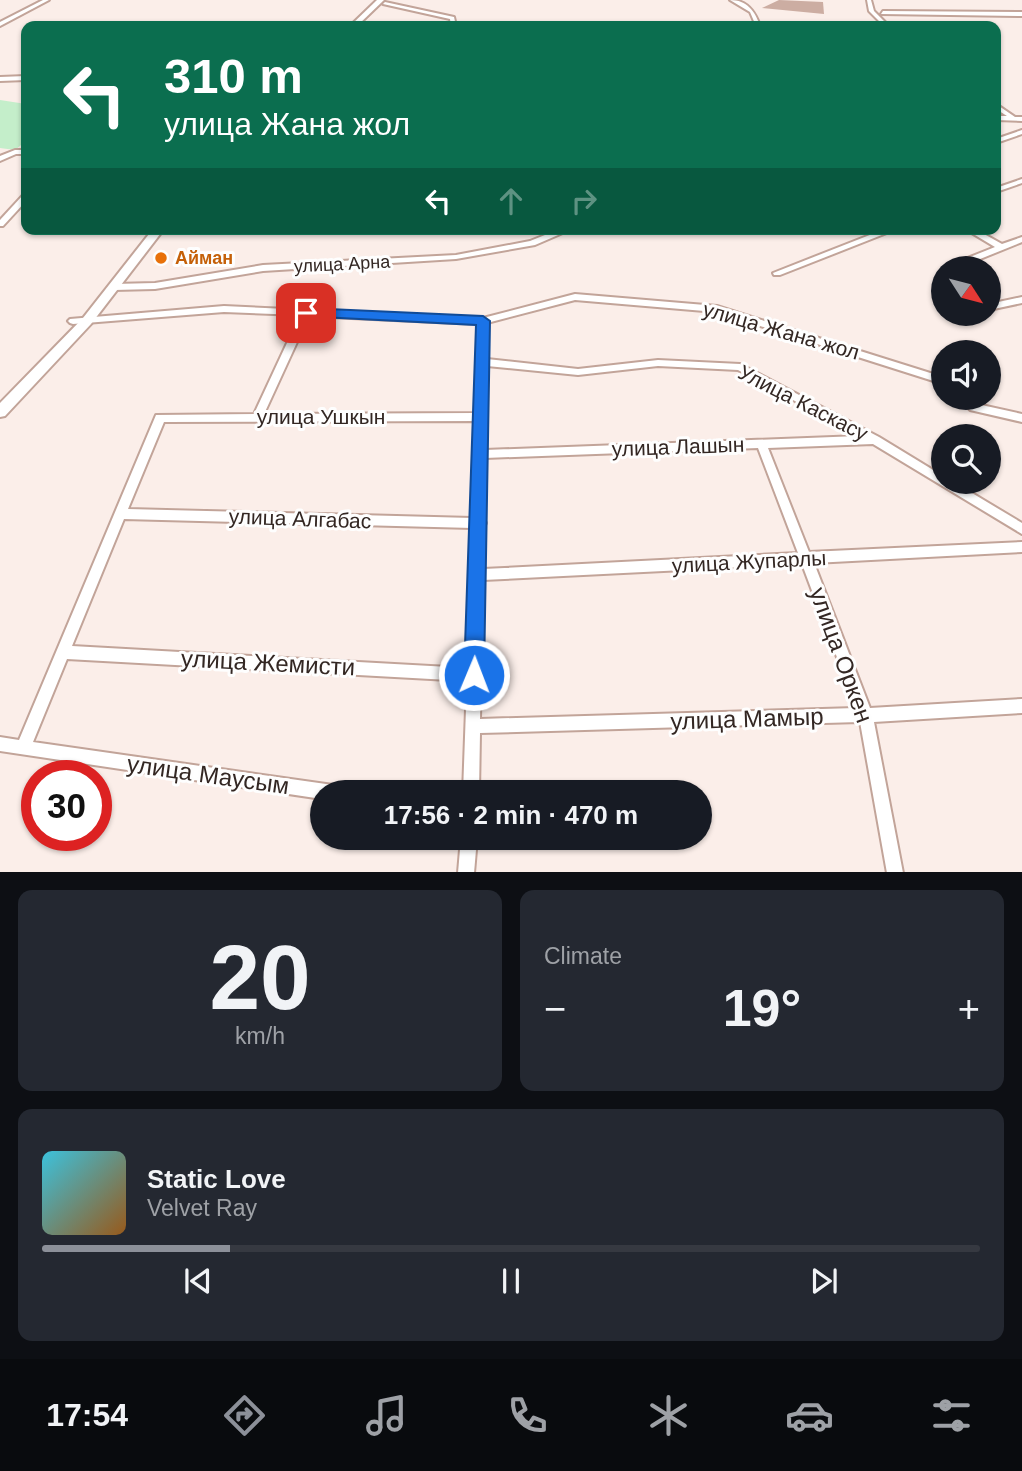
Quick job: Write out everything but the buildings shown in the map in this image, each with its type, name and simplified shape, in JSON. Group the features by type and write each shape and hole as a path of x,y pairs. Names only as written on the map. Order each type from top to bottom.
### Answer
{"main road":[{"path":"359,21 385,1"},
{"path":"365,21 385,1"},
{"path":"0,412 80,321 145,235"},
{"path":"0,398 114,287 154,235"}],"street":[{"path":"0,24 47,0"},
{"path":"414,10 422,0"},
{"path":"732,0 750,9 756,21"},
{"path":"869,0 872,12 882,21"},
{"path":"880,0 886,21"},
{"path":"385,1 452,18 452,21"},
{"path":"883,13 1022,14"},
{"path":"0,79 21,78"},
{"path":"1001,110 1013,118"},
{"path":"1001,118 1022,119"},
{"path":"1001,139 1022,132"},
{"path":"0,159 21,152"},
{"path":"1001,188 1022,181"},
{"path":"0,224 21,202"},
{"name":"улица Арна","path":"114,287 155,286 263,268 456,257 532,243 553,235"},
{"path":"777,273 877,235"},
{"path":"979,235 1000,247"},
{"path":"979,256 1022,239"},
{"name":"улица Жана жол","path":"80,321 224,309 483,321 575,297 717,309 931,376"},
{"path":"1001,304 1022,300"},
{"path":"257,418 306,313"},
{"path":"471,780 475,575 480,523 483,321"},
{"name":"Улица Каскасу","path":"484,362 578,372 658,363 740,367 876,440 1022,529"},
{"path":"987,410 1022,418"},
{"name":"улица Ушкын","path":"120,513 160,418 482,417"},
{"name":"улица Лашын","path":"481,454 876,440"},
{"name":"улица Оркен","path":"762,445 866,715 895,872"},
{"path":"23,748 120,513"},
{"name":"улица Алгабас","path":"120,513 480,523"},
{"name":"улица Жупарлы","path":"475,575 1022,547"},
{"name":"улица Жемисти","path":"63,652 474,675"},
{"name":"улица Мамыр","path":"473,726 866,715 1022,706"},
{"name":"улица Маусым","path":"0,744 310,790"},
{"path":"466,872 468,850"}],"green space":[{"path":"0,100 21,103 21,145 15,150 0,148"}],"place":[{"name":"Айман","path":"161,258"}],"route":[{"path":"306,313 483,321 480,523 475,575 474,675"}]}
